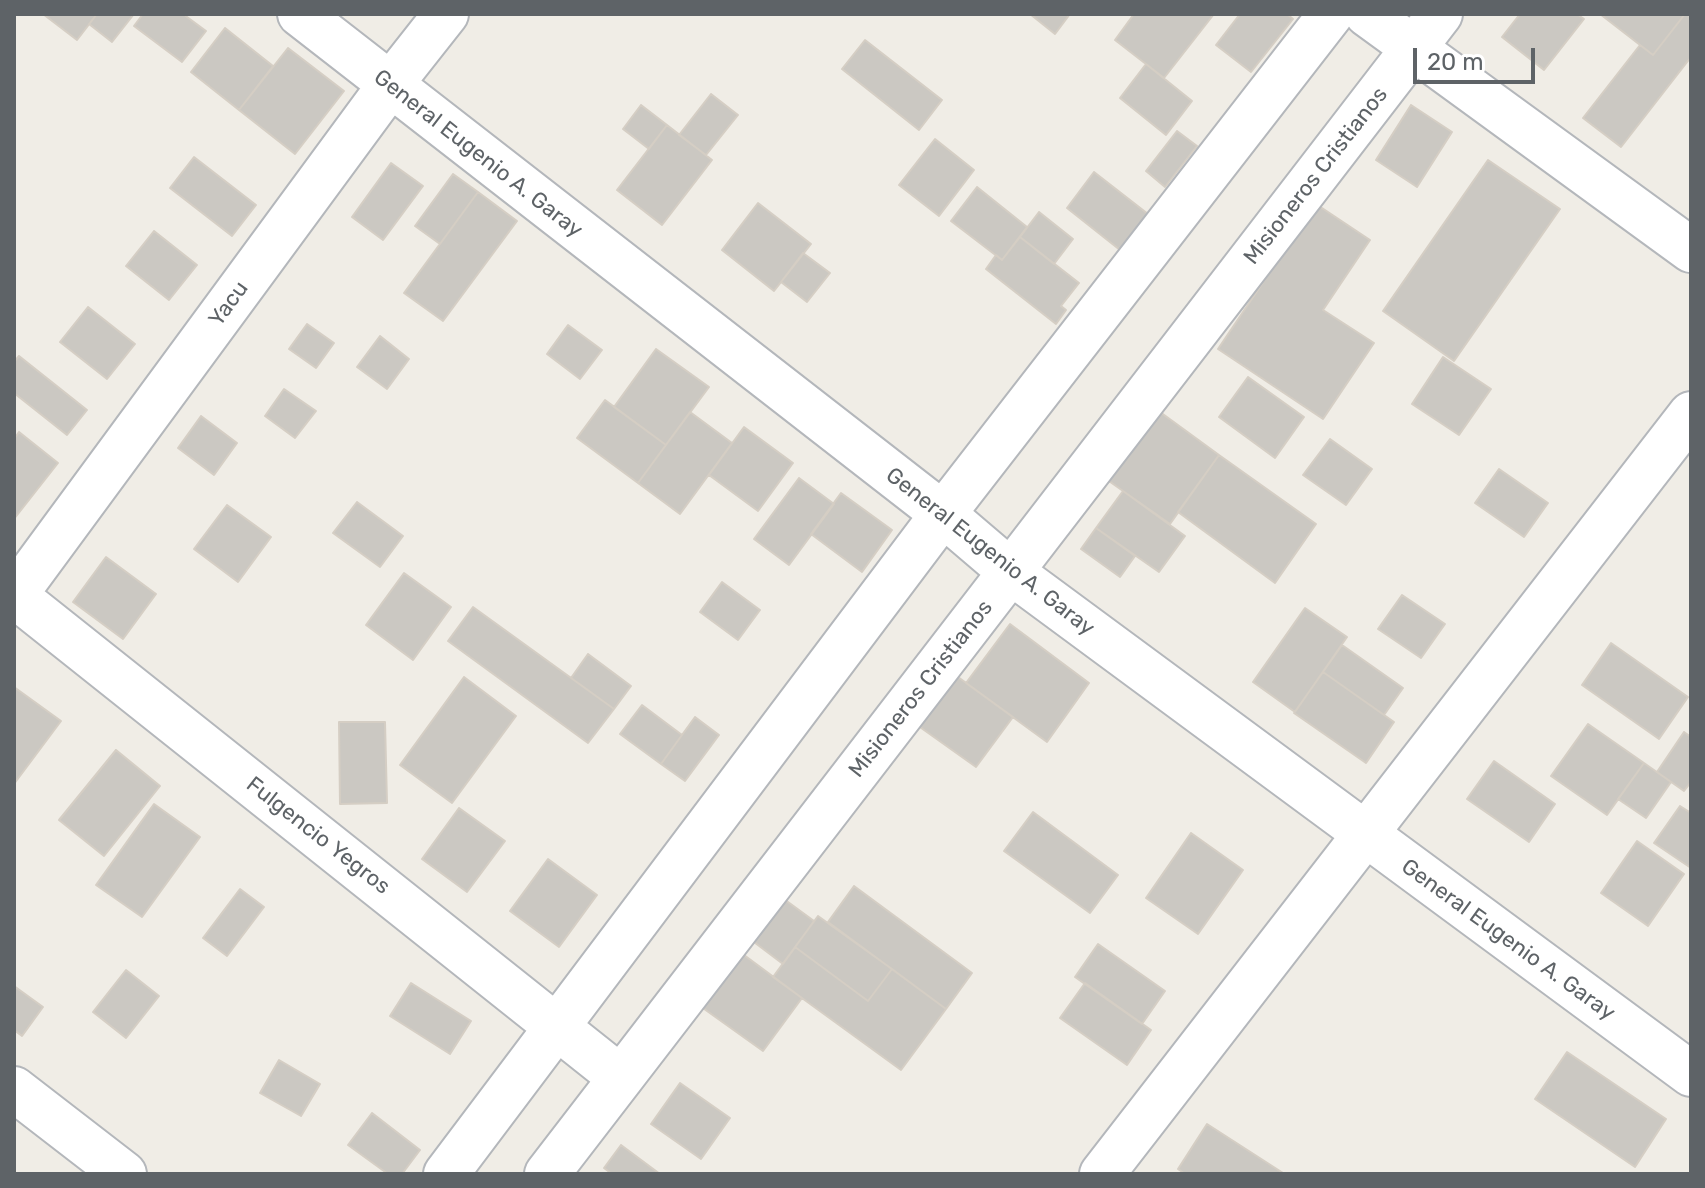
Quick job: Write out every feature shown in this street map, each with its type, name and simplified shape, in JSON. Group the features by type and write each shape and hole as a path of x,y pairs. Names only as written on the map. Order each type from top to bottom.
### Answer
{"street":[{"name":"General Eugenio A. Garay","path":"300,14 943,514 1011,572 1691,1074"},
{"name":"Yacu","path":"14,596 390,85 446,14"},
{"path":"446,1174 943,514 1331,14"},
{"path":"1367,14 1427,31 1691,250"},
{"name":"Misioneros Cristianos","path":"547,1174 1427,31"},
{"path":"1102,1174 1691,414"},
{"name":"Fulgencio Yegros","path":"14,596 621,1078"},
{"path":"14,1089 124,1174"}],"building":[{"path":"43,14 97,14 77,40"},
{"path":"97,14 134,14 112,42 89,24"},
{"path":"143,14 183,14 206,31 182,62 134,26"},
{"path":"1030,14 1070,14 1055,34"},
{"path":"1134,14 1214,14 1164,78 1115,40"},
{"path":"1240,14 1287,14 1293,19 1251,72 1216,45"},
{"path":"1520,14 1577,14 1584,19 1544,70 1502,37"},
{"path":"1600,14 1685,14 1653,55"},
{"path":"1685,14 1691,14 1691,57 1621,147 1583,118 1640,45 1653,55"},
{"path":"225,28 273,66 239,110 191,72"},
{"path":"865,40 942,100 919,130 842,69"},
{"path":"288,48 344,91 295,154 239,110"},
{"path":"1146,64 1192,101 1166,135 1120,98"},
{"path":"711,94 738,115 706,155 679,135"},
{"path":"641,105 667,125 649,149 623,129"},
{"path":"1411,105 1452,132 1417,187 1376,160"},
{"path":"667,125 712,160 662,225 617,190"},
{"path":"1177,131 1197,146 1165,187 1146,171"},
{"path":"935,139 974,170 939,216 899,185"},
{"path":"194,157 256,205 232,236 170,188"},
{"path":"1488,160 1560,209 1454,361 1383,311"},
{"path":"391,163 423,186 383,240 352,217"},
{"path":"1094,172 1148,214 1120,250 1067,208"},
{"path":"453,174 478,192 440,244 415,226"},
{"path":"977,187 1027,227 1002,260 951,221"},
{"path":"478,192 517,221 443,321 404,293"},
{"path":"758,203 811,244 774,291 722,250"},
{"path":"1316,204 1370,240 1323,310 1374,343 1323,419 1218,349"},
{"path":"1039,212 1073,239 1054,264 1020,237"},
{"path":"154,231 197,265 169,300 126,266"},
{"path":"1020,237 1079,283 1061,306 1066,310 1056,324 986,269 996,255 1002,260"},
{"path":"803,253 830,273 807,302 781,282"},
{"path":"88,307 135,344 107,379 60,342"},
{"path":"307,324 334,343 316,368 289,349"},
{"path":"568,325 602,350 580,379 547,354"},
{"path":"380,336 409,359 387,389 357,367"},
{"path":"656,349 709,387 666,445 614,407"},
{"path":"19,356 87,410 67,435 14,393 14,362"},
{"path":"1443,357 1491,389 1459,435 1412,404"},
{"path":"1248,377 1304,417 1275,458 1219,417"},
{"path":"284,389 316,411 295,438 265,416"},
{"path":"605,400 666,445 638,483 577,438"},
{"path":"1156,409 1219,455 1170,524 1106,479"},
{"path":"690,412 732,443 680,514 638,483"},
{"path":"201,416 237,443 214,475 178,448"},
{"path":"744,427 793,463 758,511 709,475"},
{"path":"19,432 58,463 14,519 14,439"},
{"path":"1330,439 1372,469 1346,505 1303,475"},
{"path":"1219,455 1316,524 1275,583 1178,512"},
{"path":"1499,469 1548,503 1524,537 1475,503"},
{"path":"799,478 834,504 789,565 754,539"},
{"path":"1123,491 1185,536 1159,572 1096,528"},
{"path":"841,493 892,530 862,572 811,534"},
{"path":"357,502 403,536 380,567 333,533"},
{"path":"227,505 271,537 238,582 194,549"},
{"path":"1096,528 1135,556 1120,577 1081,549"},
{"path":"106,557 156,594 123,639 73,602"},
{"path":"404,573 451,607 413,660 366,625"},
{"path":"722,582 760,610 738,640 700,612"},
{"path":"1402,595 1445,624 1421,658 1378,629"},
{"path":"473,607 614,709 588,743 448,641"},
{"path":"1305,608 1347,637 1295,712 1253,682"},
{"path":"1010,624 1089,683 1047,742 966,683"},
{"path":"1611,643 1688,697 1659,739 1582,685"},
{"path":"1342,645 1403,688 1384,715 1323,672"},
{"path":"588,654 631,686 614,709 571,678"},
{"path":"947,669 1013,717 976,767 910,720"},
{"path":"1323,672 1394,722 1366,763 1294,713"},
{"path":"464,677 516,716 452,803 400,765"},
{"path":"14,687 61,721 14,784"},
{"path":"642,705 682,735 661,764 620,734"},
{"path":"695,717 719,735 685,781 661,764"},
{"path":"339,722 385,722 387,803 340,804"},
{"path":"1588,724 1644,763 1607,815 1551,776"},
{"path":"1684,732 1691,737 1691,782 1684,791 1657,772"},
{"path":"116,750 160,786 104,856 59,820"},
{"path":"1494,761 1555,804 1529,842 1467,799"},
{"path":"1644,763 1671,782 1646,818 1618,799"},
{"path":"154,804 200,837 142,917 96,885"},
{"path":"1680,806 1691,813 1691,868 1654,843"},
{"path":"459,808 505,841 467,892 422,859"},
{"path":"1033,812 1118,875 1090,913 1004,851"},
{"path":"1191,833 1243,870 1198,934 1146,898"},
{"path":"1637,841 1684,874 1648,926 1601,893"},
{"path":"548,859 597,895 559,947 510,911"},
{"path":"854,886 972,973 946,1009 828,922"},
{"path":"240,889 264,907 227,956 203,938"},
{"path":"773,891 814,921 783,964 742,933"},
{"path":"818,916 892,969 868,1001 795,947"},
{"path":"1098,944 1165,991 1142,1024 1075,977"},
{"path":"795,947 868,1001 892,969 946,1009 901,1070 773,977"},
{"path":"740,952 802,998 763,1051 700,1006"},
{"path":"126,970 159,996 126,1038 93,1012"},
{"path":"411,983 471,1021 450,1054 390,1016"},
{"path":"1085,983 1151,1030 1127,1065 1060,1018"},
{"path":"14,986 43,1007 22,1036 14,1030"},
{"path":"1567,1052 1666,1119 1635,1167 1535,1099"},
{"path":"279,1060 320,1084 301,1116 260,1093"},
{"path":"680,1083 730,1118 701,1159 651,1124"},
{"path":"372,1113 420,1150 402,1174 388,1174 348,1145"},
{"path":"1207,1124 1283,1173 1185,1174 1178,1169"},
{"path":"621,1145 660,1174 612,1174 604,1168"}]}
